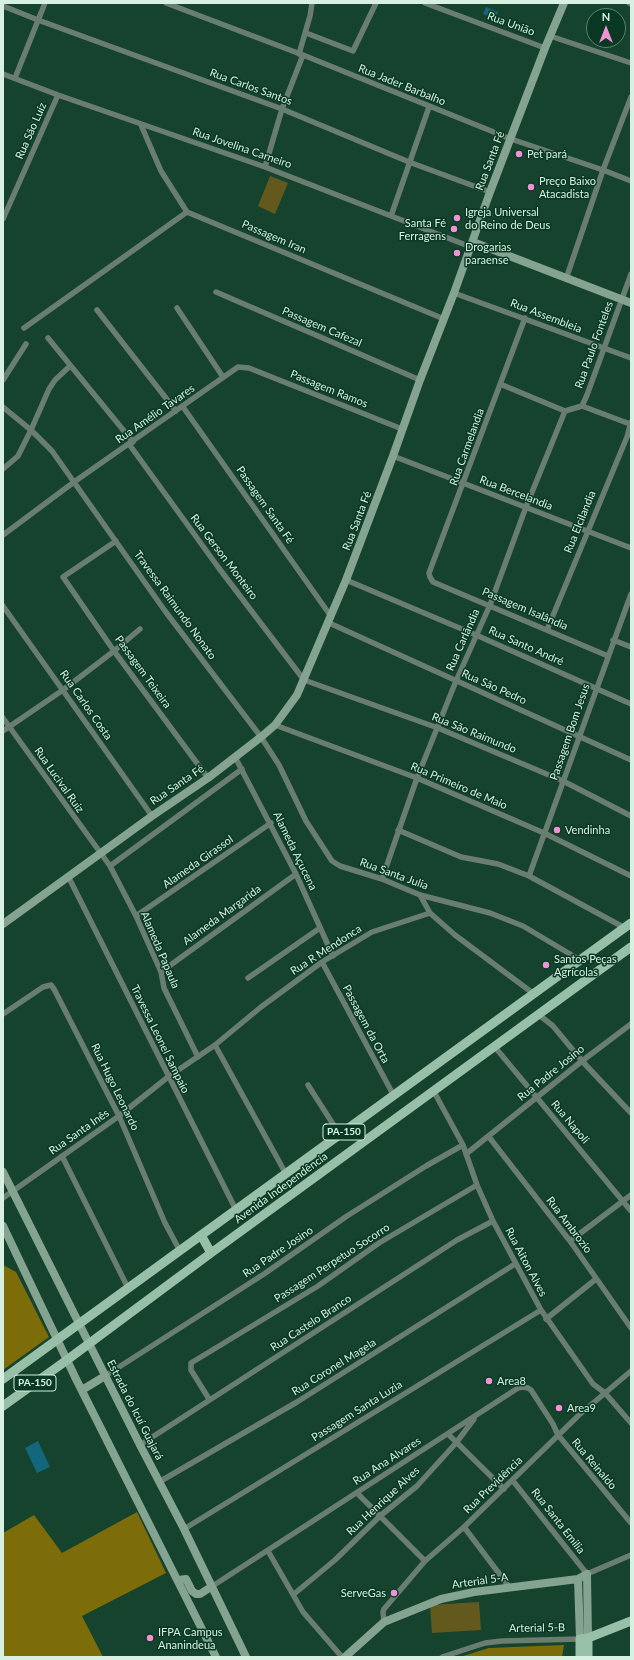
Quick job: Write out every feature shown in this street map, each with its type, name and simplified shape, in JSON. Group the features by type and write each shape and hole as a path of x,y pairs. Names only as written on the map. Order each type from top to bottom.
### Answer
{"main road":[{"name":"Rua Santa Fé","path":"3,924 99,853 208,778 261,737 275,724 297,695 328,619 346,580 394,456 402,429 472,245 490,192 545,48 564,3"},
{"name":"Rua Jovelina Carneiro","path":"472,245 631,303"},
{"name":"Avenida Independência","path":"3,1379 628,926"},
{"name":"Avenida Independência","path":"3,1406 433,1090 631,947"},
{"name":"Estrada do Icuí Guajará","path":"3,1172 160,1482 246,1657"},
{"path":"3,1226 57,1340 216,1657"},
{"path":"201,1235 211,1253"},
{"path":"82,1390 106,1376"},
{"path":"580,1657 584,1639 587,1574"},
{"name":"Arterial 5-A","path":"346,1657 384,1622 441,1599 474,1592 578,1579 587,1574"},
{"path":"178,1580 186,1579 192,1591 196,1594 200,1594 211,1587"},
{"path":"578,1579 584,1639 588,1657"},
{"name":"Arterial 5-B","path":"584,1639 631,1621"}],"street":[{"path":"15,78 45,3"},
{"name":"Rua Jader Barbalho","path":"166,3 301,54 510,139 604,170 631,182"},
{"path":"265,167 282,109 301,54 312,3"},
{"path":"306,33 353,51 376,3"},
{"name":"Rua União","path":"425,3 545,48"},
{"name":"Rua Carlos Santos","path":"3,6 282,109 409,162 490,192"},
{"path":"550,36 631,63"},
{"name":"Rua Jovelina Carneiro","path":"3,74 141,125 265,167 391,216 472,245"},
{"name":"Rua São Luíz","path":"3,220 58,95"},
{"path":"566,279 631,97"},
{"path":"391,216 429,107"},
{"path":"24,328 187,212 161,171 141,125"},
{"name":"Passagem Iran","path":"187,212 444,319"},
{"name":"Rua Paulo Fonteles","path":"565,411 582,406 587,396 631,274"},
{"name":"Passagem Cafezal","path":"216,292 420,380"},
{"name":"Rua Assembleia","path":"454,293 631,358"},
{"path":"177,308 223,377"},
{"path":"97,310 176,411"},
{"name":"Rua Carmelandia","path":"433,582 429,573 525,318"},
{"name":"Rua Gerson Monteiro","path":"48,338 131,443 218,567 304,680"},
{"path":"3,380 26,344"},
{"path":"3,469 18,456 49,389 55,380 70,366"},
{"name":"Rua Amélio Tavares","path":"3,535 74,482 183,407 223,377 238,367 249,368"},
{"name":"Passagem Ramos","path":"249,368 402,429"},
{"path":"500,384 565,411"},
{"path":"582,406 630,423"},
{"name":"Travessa Raimundo Nonato","path":"3,407 31,430 52,452 165,611 261,737"},
{"name":"Passagem Santa Fé","path":"183,407 328,619"},
{"name":"Rua Carlândia","path":"382,879 417,778 456,681 490,605 526,507 565,411"},
{"name":"Rua Elcilandia","path":"547,630 587,531 629,438 630,423"},
{"name":"Rua Bercelandia","path":"394,456 631,548"},
{"name":"Passagem Teixeira","path":"116,541 63,577 114,651 208,778"},
{"name":"Rua Santo André","path":"346,580 476,635 631,704"},
{"name":"Passagem Isalândia","path":"433,582 608,656"},
{"name":"Passagem Bom Jesus","path":"529,876 631,594"},
{"name":"Rua Carlos Costa","path":"3,606 152,816"},
{"name":"Rua São Pedro","path":"328,619 456,681 631,760"},
{"path":"3,731 63,690 140,629"},
{"path":"614,640 631,647"},
{"name":"Rua São Raimundo","path":"304,680 438,728 564,782 631,816"},
{"name":"Rua Lucival Ruiz","path":"3,718 99,853"},
{"name":"Rua Primeiro de Maio","path":"275,724 417,778 544,833 631,876"},
{"name":"Rua Santa Julia","path":"261,737 279,765 306,821 332,861 340,866 382,879 420,895 490,912 522,926 580,960"},
{"name":"Alameda Açucena","path":"235,757 271,823 333,956"},
{"path":"110,866 242,768"},
{"name":"Alameda Girassol","path":"136,916 271,823"},
{"path":"398,830 461,857 498,864 529,876 628,926"},
{"name":"Alameda Papaula","path":"99,853 110,866 136,916 161,972 164,988 198,1057"},
{"name":"Alameda Margarida","path":"161,972 296,874"},
{"name":"Travessa Leonel Sampaio","path":"68,876 236,1210"},
{"path":"420,895 430,913 455,935 534,994"},
{"name":"Rua R Mendonca","path":"261,1007 322,962 372,932 430,913"},
{"path":"248,978 320,928"},
{"name":"Passagem da Orta","path":"322,962 394,1096"},
{"name":"Rua Hugo Leonardo","path":"3,1014 43,986 51,985 119,1116 165,1223 180,1251"},
{"name":"Rua Santa Inês","path":"3,1198 119,1116 168,1077 215,1045 261,1007"},
{"path":"538,1014 553,1026 582,1061 631,1113"},
{"name":"Rua Padre Josino","path":"466,1154 489,1137 536,1097 631,1024"},
{"path":"215,1045 286,1174"},
{"name":"Rua Napoli","path":"494,1046 631,1211"},
{"path":"308,1085 340,1135"},
{"name":"Rua Aiton Alves","path":"433,1090 463,1145 477,1185 493,1221 546,1319 593,1384 605,1393 631,1423"},
{"name":"Rua Ambrozio","path":"489,1137 570,1241 631,1328"},
{"name":"Rua Padre Josino","path":"106,1376 264,1274 360,1208 426,1166 463,1145"},
{"path":"62,1156 128,1288"},
{"name":"Passagem Perpetuo Socorro","path":"209,1399 191,1370 191,1363 318,1286 386,1239 477,1185"},
{"path":"570,1241 631,1195"},
{"name":"Rua Castelo Branco","path":"140,1445 457,1240 493,1221"},
{"name":"Rua Coronel Magela","path":"160,1482 297,1402 515,1264"},
{"path":"546,1319 596,1279"},
{"name":"Passagem Santa Luzia","path":"184,1530 541,1310"},
{"name":"Rua Previdência","path":"384,1622 384,1609 425,1561 464,1528 558,1435 631,1372"},
{"name":"Rua Ana Alvares","path":"211,1587 518,1388 526,1387 531,1390 553,1424 558,1435"},
{"name":"Rua Henrique Alves","path":"294,1594 335,1560 380,1516 417,1486 456,1443 477,1415"},
{"path":"448,1434 504,1489"},
{"name":"Rua Reinaldo","path":"558,1435 631,1523"},
{"name":"Rua Santa Emilia","path":"513,1481 587,1574"},
{"path":"357,1493 425,1561"},
{"path":"464,1528 510,1588"},
{"path":"268,1551 303,1612 342,1657"},
{"name":"Arterial 5-A","path":"587,1574 631,1555"},
{"name":"Arterial 5-B","path":"442,1657 468,1648 497,1642 584,1639"}],"shaded area":[{"path":"270,176 288,183 275,214 258,206"},
{"path":"3,1265 16,1272 49,1337 3,1370"},
{"path":"137,1512 166,1573 82,1616 103,1657 3,1657 3,1533 34,1515 62,1553"},
{"path":"479,1602 481,1630 432,1633 430,1605"},
{"path":"564,1645 562,1657 460,1657 489,1648"}],"water":[{"path":"486,7 498,12 495,18 483,14"},
{"path":"38,1441 50,1467 37,1473 25,1448"}],"place":[{"name":"Pet pará","path":"519,154"},
{"name":"Preço Baixo Atacadista","path":"531,187"},
{"name":"Igreja Universal do Reino de Deus","path":"457,218"},
{"name":"Santa Fé Ferragens","path":"454,229"},
{"name":"Drogarias paraense","path":"457,253"},
{"name":"Vendinha","path":"557,830"},
{"name":"Santos Peças Agrícolas","path":"546,965"},
{"name":"Area8","path":"489,1381"},
{"name":"Area9","path":"559,1408"},
{"name":"ServeGas","path":"394,1593"},
{"name":"IFPA Campus Ananindeua","path":"150,1638"}]}
